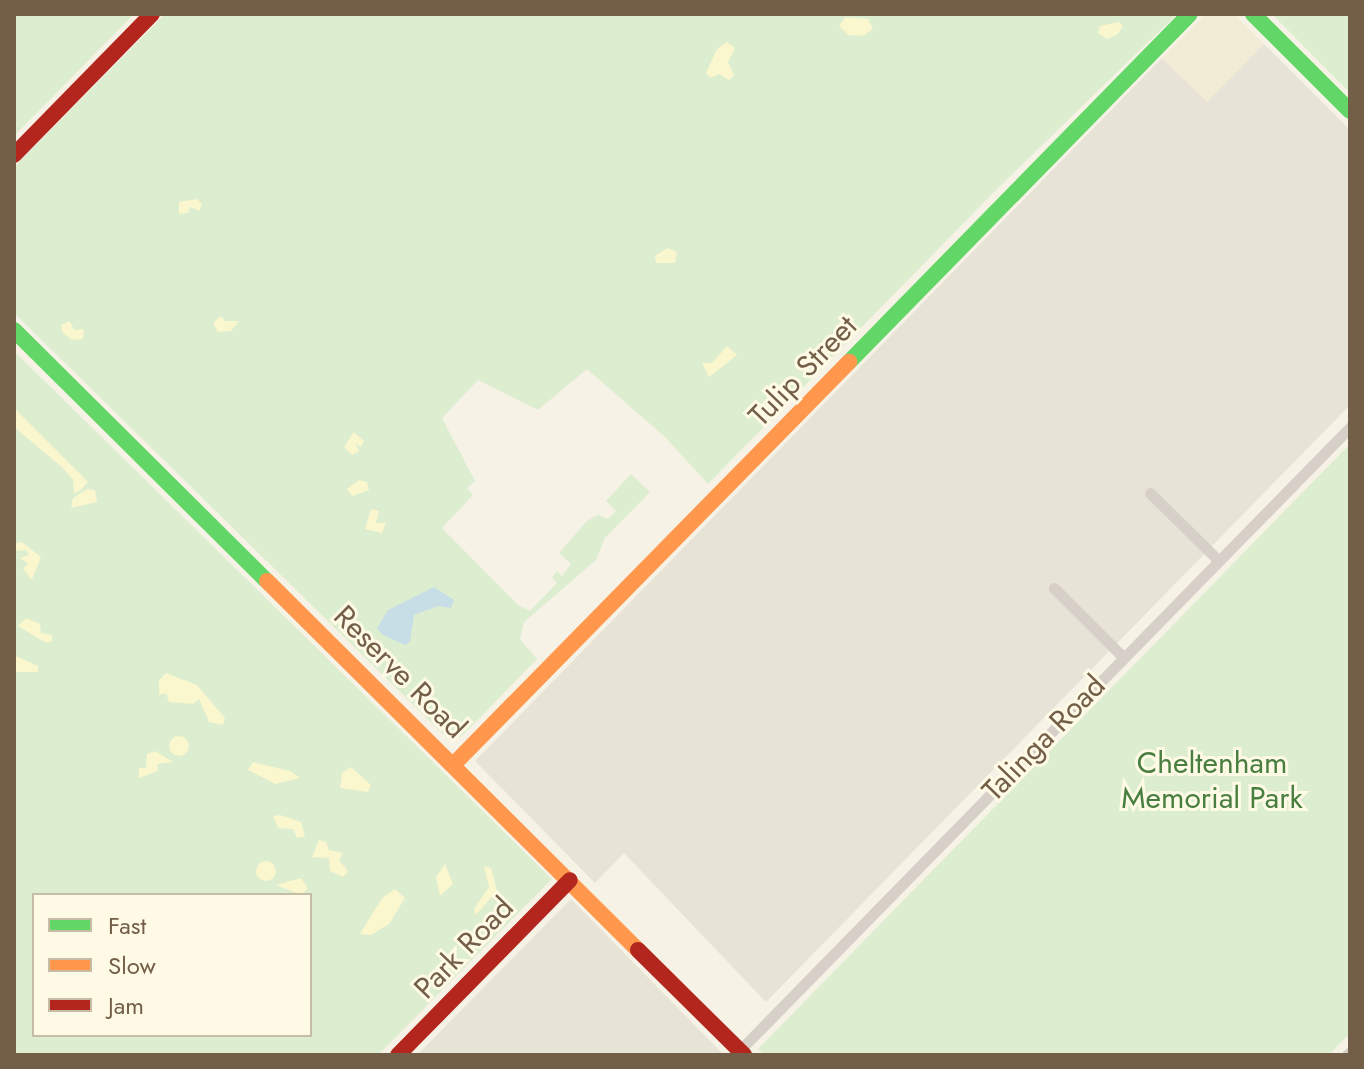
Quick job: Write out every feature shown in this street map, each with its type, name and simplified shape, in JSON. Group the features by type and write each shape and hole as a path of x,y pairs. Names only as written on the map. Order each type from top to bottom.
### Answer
{"street":[{"path":"14,155 152,14"},
{"name":"Tulip Street","path":"454,764 1190,14"},
{"path":"1253,14 1350,111"},
{"name":"Reserve Road","path":"14,330 742,1053"},
{"name":"Talinga Road","path":"742,1053 1123,657 1350,427"},
{"path":"1150,493 1218,560"},
{"path":"1054,588 1123,657"},
{"name":"Park Road","path":"398,1055 570,880"}],"shaded area":[{"path":"1206,14 1234,14 1264,44 1207,103 1162,58"},
{"path":"1264,44 1350,130 1350,405 766,1002 624,853 595,883 475,761 1162,58 1207,102"},
{"path":"571,899 724,1055 417,1055"}],"green space":[{"path":"14,14 134,14 14,136"},
{"path":"165,14 1177,14 996,190 708,484 665,437 587,369 538,410 478,380 442,418 475,481 467,488 473,495 442,528 518,605 530,611 557,583 552,578 557,571 562,576 571,564 559,553 587,521 598,515 608,519 616,511 606,501 631,474 650,492 605,538 596,560 524,622 520,639 537,659 461,737 443,734 14,313 14,167"},
{"path":"1272,14 1350,14 1350,93"},
{"path":"14,351 552,879 378,1055 14,1055"},
{"name":"Cheltenham Memorial Park","path":"1350,444 1350,1033 1329,1055 764,1055 758,1049"}],"sand":[{"path":"845,17 868,19 873,29 863,36 848,35 839,26"},
{"path":"1119,22 1123,26 1118,34 1107,39 1098,33 1100,26"},
{"path":"727,42 735,48 728,62 734,75 729,80 719,74 710,78 706,73 717,49"},
{"path":"197,199 202,204 199,211 190,207 188,213 179,214 179,202"},
{"path":"667,248 677,252 675,263 656,263 655,256"},
{"path":"221,316 225,321 239,321 231,331 218,332 213,323"},
{"path":"70,321 74,330 84,329 83,339 72,340 62,332 61,325"},
{"path":"727,346 737,355 709,377 702,363 712,363"},
{"path":"14,408 88,482 80,491 74,493 73,480 64,469 14,427"},
{"path":"354,432 364,441 361,447 355,443 359,451 352,455 344,447"},
{"path":"359,480 367,482 369,490 352,496 347,489"},
{"path":"87,489 95,490 97,502 71,508 73,498"},
{"path":"371,509 379,511 376,523 386,523 382,533 365,529"},
{"path":"22,542 41,557 32,580 23,569 28,563 20,558 29,555 26,550 14,551 14,544"},
{"path":"26,618 40,624 41,633 52,635 52,641 46,643 18,626"},
{"path":"14,655 38,666 38,672 14,672"},
{"path":"166,673 197,685 225,718 223,725 209,722 199,699 193,704 169,702 166,693 159,695 159,680"},
{"path":"179,736 186,739 189,746 186,753 179,756 172,753 169,746 172,739"},
{"path":"155,751 173,762 157,764 158,771 139,778 139,768 146,768 147,754"},
{"path":"253,762 290,771 300,778 275,784 248,770"},
{"path":"351,767 371,785 368,792 340,788 342,773"},
{"path":"280,815 301,822 305,836 297,838 293,829 278,828 273,816"},
{"path":"319,840 326,842 329,850 343,853 339,860 348,871 343,877 330,871 329,858 312,857"},
{"path":"266,861 273,864 276,871 273,878 266,881 259,878 256,871 259,864"},
{"path":"445,864 453,884 440,896 436,877"},
{"path":"484,866 491,868 497,891 476,915 474,909 489,887"},
{"path":"301,878 308,888 303,893 296,893 276,885"},
{"path":"395,889 405,898 389,924 371,935 360,934 382,898"}],"water":[{"path":"434,587 454,600 451,608 438,606 414,615 410,642 405,645 383,635 377,628 388,610"}],"traffic: fast":[{"path":"849,362 1190,14"},
{"path":"1253,14 1350,111"},
{"path":"14,330 267,581"}],"traffic: slow":[{"path":"454,764 849,362"},
{"path":"267,581 638,950"}],"traffic: jam":[{"path":"14,155 152,14"},
{"path":"398,1055 570,880"},
{"path":"638,950 744,1055"}]}
